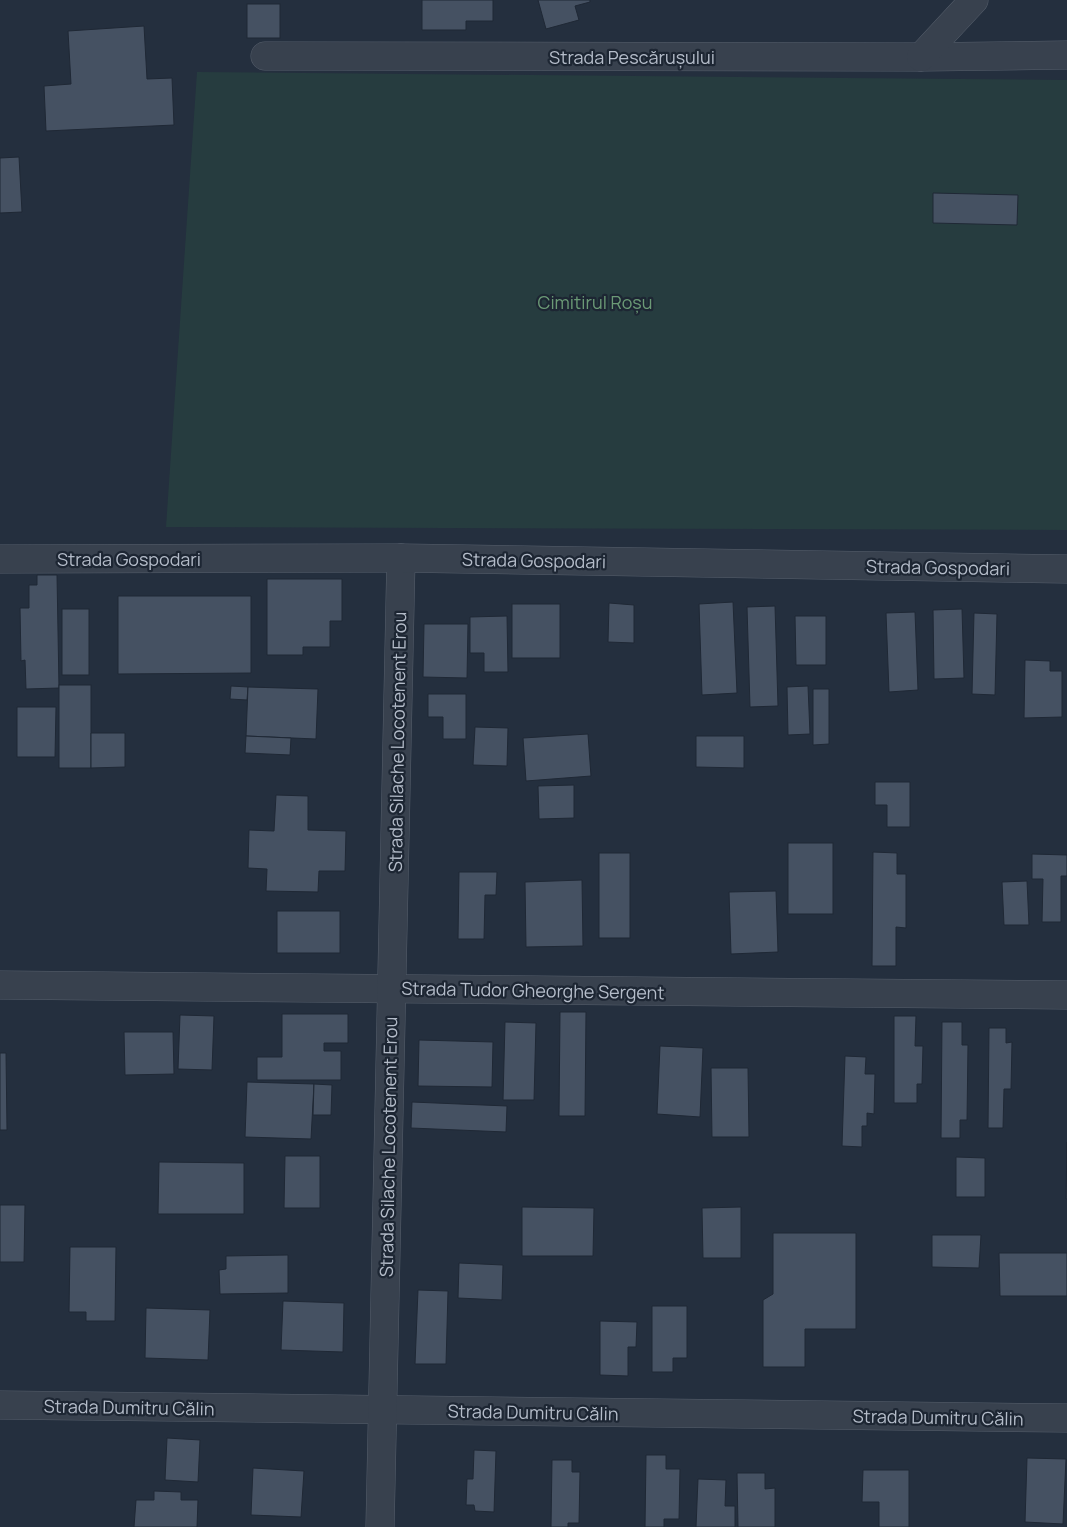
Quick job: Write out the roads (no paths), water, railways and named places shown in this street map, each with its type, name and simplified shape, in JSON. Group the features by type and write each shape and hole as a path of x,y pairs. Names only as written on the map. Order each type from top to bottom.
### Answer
{"street":[{"path":"921,57 974,0"},
{"name":"Strada Pescărușului","path":"265,56 921,57 1067,55"},
{"name":"Strada Gospodari","path":"0,559 401,558 1067,569"},
{"name":"Strada Silache Locotenent Erou","path":"380,1527 401,558"},
{"name":"Strada Tudor Gheorghe Sergent","path":"0,984 1067,995"},
{"name":"Strada Dumitru Călin","path":"0,1405 1067,1418"}],"park label":[{"name":"Cimitirul Roșu","path":"595,302"}]}
